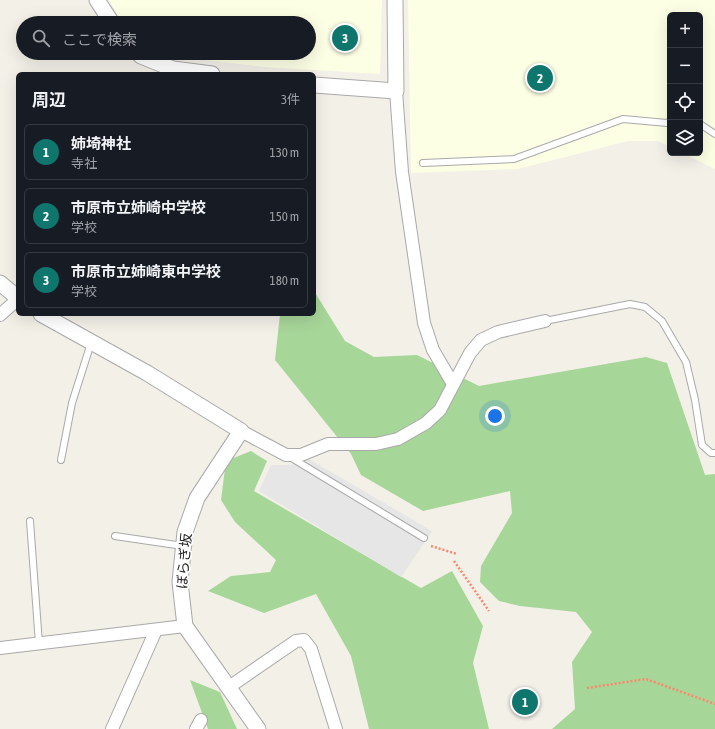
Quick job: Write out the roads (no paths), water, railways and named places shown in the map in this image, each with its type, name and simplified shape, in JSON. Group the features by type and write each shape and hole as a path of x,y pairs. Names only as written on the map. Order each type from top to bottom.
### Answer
{"street":[{"path":"97,0 107,16"},
{"path":"395,0 396,91 402,172 424,323 433,350 453,384"},
{"path":"151,60 173,69 196,72"},
{"path":"316,85 396,91"},
{"path":"0,283 16,296"},
{"path":"0,315 16,300"},
{"path":"45,316 172,388 241,432 286,455 301,455 328,444 376,444 398,439 426,424 440,410 470,353 481,340 498,332 545,321"},
{"name":"ぼらぎ坂","path":"241,432 197,498 185,532 180,582 185,626 258,729"},
{"path":"0,648 185,626"},
{"path":"112,729 156,630"},
{"path":"229,687 296,641 304,640 312,649 336,729"}],"lane":[{"path":"423,163 514,159 623,119 667,123"},
{"path":"703,126 715,134"},
{"path":"545,321 630,304 645,307 662,321 686,362 695,400 702,445 711,453 715,453"},
{"path":"61,460 72,403 92,342"},
{"path":"286,455 424,538"},
{"path":"30,521 39,644"},
{"path":"115,536 184,546"}],"place":[{"name":"市原市立姉崎東中学校","path":"345,38"},
{"name":"市原市立姉崎中学校","path":"540,78"},
{"name":"姉埼神社","path":"525,702"}]}
